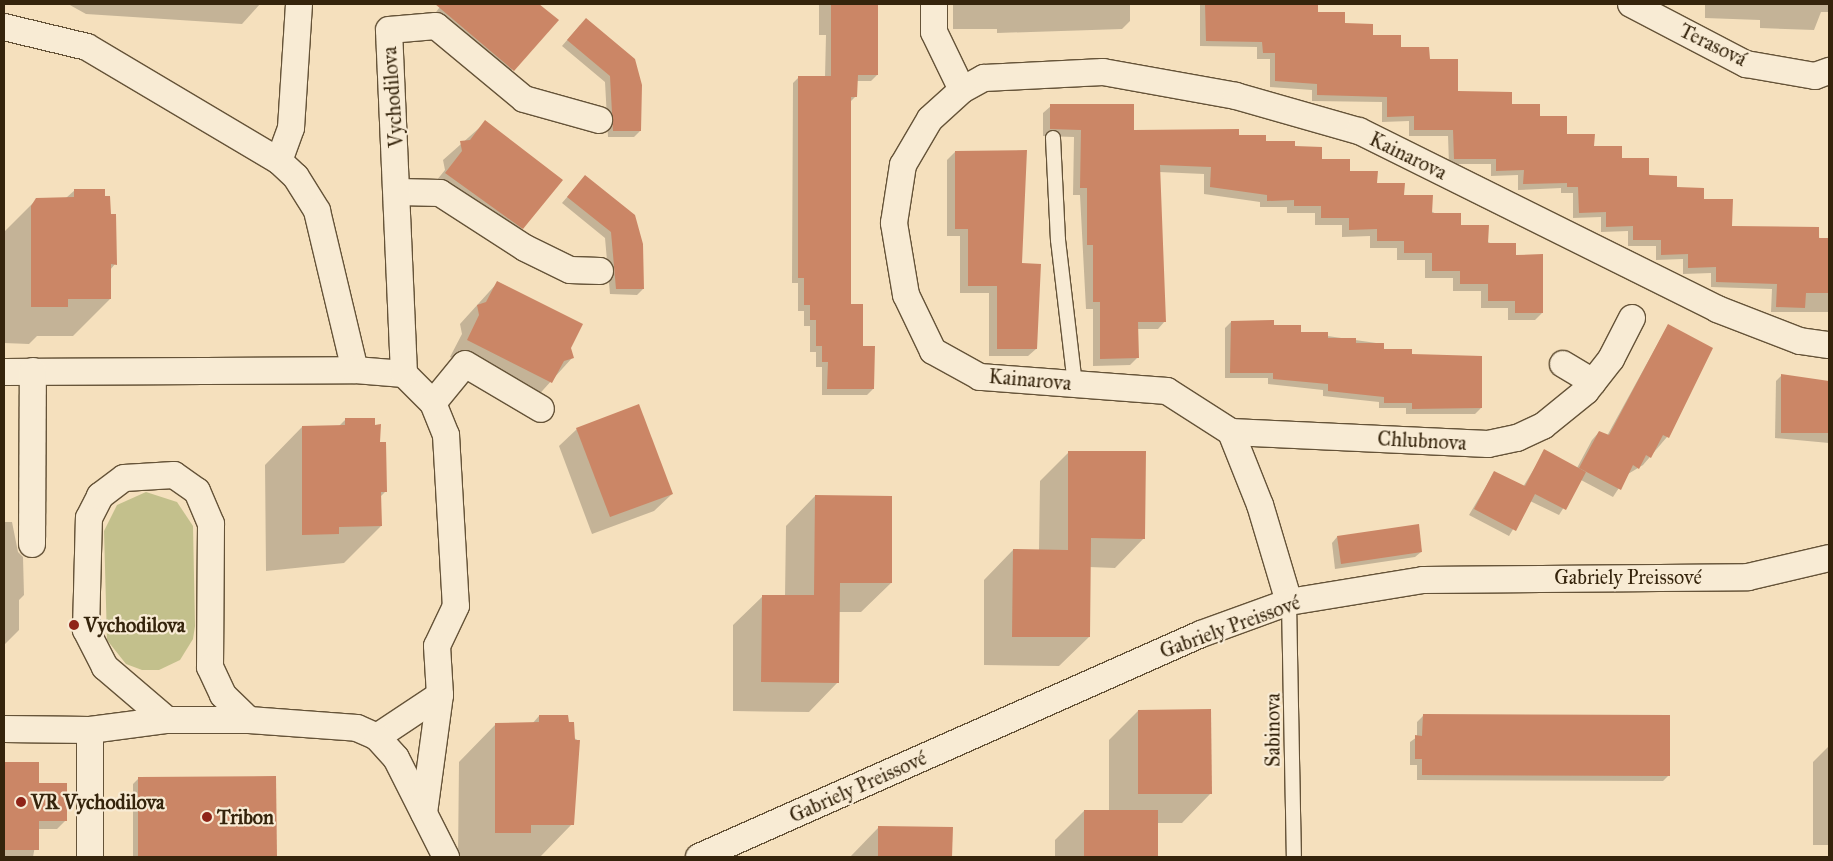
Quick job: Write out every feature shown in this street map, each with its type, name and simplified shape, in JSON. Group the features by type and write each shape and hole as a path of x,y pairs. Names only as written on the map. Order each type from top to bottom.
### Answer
{"street":[{"path":"279,161 291,128 299,4"},
{"path":"934,4 934,32 962,90"},
{"name":"Terasová","path":"1631,4 1746,64 1815,76 1829,70"},
{"name":"Vychodilova","path":"404,374 399,192 389,30 436,26 524,99 599,120"},
{"path":"4,27 87,47 279,161 309,194 317,211 355,370"},
{"name":"Kainarova","path":"1231,432 1167,391 980,377 933,351 906,295 894,223 904,165 930,119 962,90 984,78 1103,72 1236,96 1358,131 1717,309 1800,341 1829,345"},
{"path":"399,192 440,194 547,259 570,270 600,271"},
{"name":"Chlubnova","path":"1231,432 1488,444 1543,426 1593,382 1632,318"},
{"path":"433,403 465,364 541,409"},
{"path":"1563,364 1593,382"},
{"path":"4,372 355,370 404,374 433,403 446,435 456,606 438,646 440,695 424,813"},
{"path":"32,544 34,371"},
{"path":"1231,432 1260,505 1289,602"},
{"path":"166,720 105,667 86,630 89,518 100,496 124,478 174,475 197,491 211,524 210,667 223,695 249,720"},
{"name":"Gabriely Preissové","path":"699,857 1201,634 1289,602 1423,580 1748,577 1829,558"},
{"path":"377,737 440,695"},
{"path":"4,728 90,730 166,720 249,720 330,723 377,737 396,758 446,857"},
{"path":"90,730 90,857"}],"lane":[{"path":"1053,138 1058,240 1075,384"},
{"name":"Sabinova","path":"1289,602 1294,857"}],"shaded area":[{"path":"146,492 177,502 193,526 195,626 193,639 180,660 159,670 142,670 126,664 107,640 104,531 117,505"}],"building":[{"path":"435,4 539,4 559,20 514,71"},
{"path":"831,4 878,4 878,75 858,75 857,97 851,97 851,304 863,304 863,346 875,346 874,389 827,389 828,362 822,362 822,346 816,346 816,320 810,320 810,305 804,305 804,278 798,278 798,76 831,76"},
{"path":"1205,4 1318,4 1318,12 1345,12 1345,23 1373,24 1373,35 1401,35 1401,47 1429,47 1430,59 1458,59 1458,91 1512,92 1512,104 1540,104 1540,116 1567,116 1567,134 1595,134 1594,146 1622,146 1622,158 1649,158 1649,175 1677,176 1677,187 1704,188 1704,199 1733,199 1732,226 1819,227 1819,238 1829,238 1829,293 1806,293 1805,308 1776,307 1777,284 1716,282 1716,267 1688,268 1688,254 1661,255 1661,240 1633,240 1633,226 1606,227 1606,212 1579,213 1578,187 1567,187 1567,183 1523,184 1524,170 1496,171 1496,159 1454,159 1453,130 1414,130 1414,116 1387,117 1387,97 1317,95 1317,84 1275,81 1275,53 1263,53 1262,42 1206,41"},
{"path":"586,18 635,59 642,85 641,131 613,131 610,76 567,40"},
{"path":"1050,104 1134,104 1134,130 1239,129 1239,135 1266,135 1266,141 1295,141 1295,146 1322,147 1322,159 1350,159 1350,171 1378,171 1377,183 1405,183 1404,195 1433,195 1432,213 1461,213 1461,225 1489,225 1488,243 1516,243 1516,255 1543,254 1543,313 1515,313 1515,301 1488,301 1488,284 1460,284 1460,271 1432,271 1432,253 1404,253 1404,241 1377,241 1377,229 1349,230 1349,218 1321,218 1321,206 1294,206 1294,200 1267,201 1267,195 1210,187 1211,167 1160,165 1166,322 1138,322 1139,358 1100,359 1100,302 1093,302 1093,245 1087,245 1087,188 1080,188 1081,130 1050,129"},
{"path":"485,120 563,180 523,229 445,173 462,151 460,141 470,140"},
{"path":"1027,150 1022,263 1041,264 1037,349 997,349 997,286 968,286 968,229 955,229 955,151"},
{"path":"585,175 635,215 643,244 644,289 616,289 611,232 567,197"},
{"path":"74,189 105,189 105,196 110,196 111,214 116,214 117,265 111,264 111,299 68,299 68,307 31,307 31,206 36,198 74,197"},
{"path":"497,281 583,324 571,348 574,358 564,361 552,383 467,340 479,315 477,305 486,302"},
{"path":"1274,320 1274,325 1301,325 1301,332 1328,332 1328,338 1356,338 1356,343 1384,343 1384,349 1412,349 1412,354 1482,356 1482,408 1412,409 1412,403 1384,403 1384,397 1328,391 1328,384 1273,379 1273,373 1230,373 1231,321"},
{"path":"1668,324 1713,348 1669,438 1663,435 1651,458 1646,455 1639,469 1633,465 1621,490 1579,468 1599,431 1609,435"},
{"path":"1781,374 1829,381 1829,433 1781,433"},
{"path":"639,404 673,494 610,517 576,428"},
{"path":"345,418 375,418 375,425 381,424 380,442 386,442 387,492 381,492 382,526 339,527 339,534 302,535 302,426 345,425"},
{"path":"1544,449 1586,472 1566,510 1535,494 1516,531 1474,509 1494,471 1525,486"},
{"path":"1068,451 1146,451 1145,539 1091,538 1090,637 1012,637 1013,549 1068,550"},
{"path":"815,495 892,496 892,583 840,583 839,683 761,682 762,595 814,595"},
{"path":"1419,524 1422,552 1341,564 1337,536"},
{"path":"1211,709 1212,794 1138,794 1138,710"},
{"path":"1423,714 1670,715 1670,776 1422,775 1422,759 1415,759 1415,735 1422,736"},
{"path":"539,715 568,715 569,722 574,722 575,740 580,740 574,825 531,825 531,833 495,833 495,723 539,722"},
{"name":"VR Vychodilova","path":"4,762 39,762 39,783 67,783 67,821 39,821 39,850 4,850"},
{"name":"Tribon","path":"276,776 277,857 138,857 138,777"},
{"path":"1084,810 1158,810 1158,857 1084,857"},
{"path":"878,826 953,827 952,857 878,857"}],"place":[{"name":"Vychodilova","path":"74,625"},
{"name":"VR Vychodilova","path":"21,802"},
{"name":"Tribon","path":"207,817"}]}
